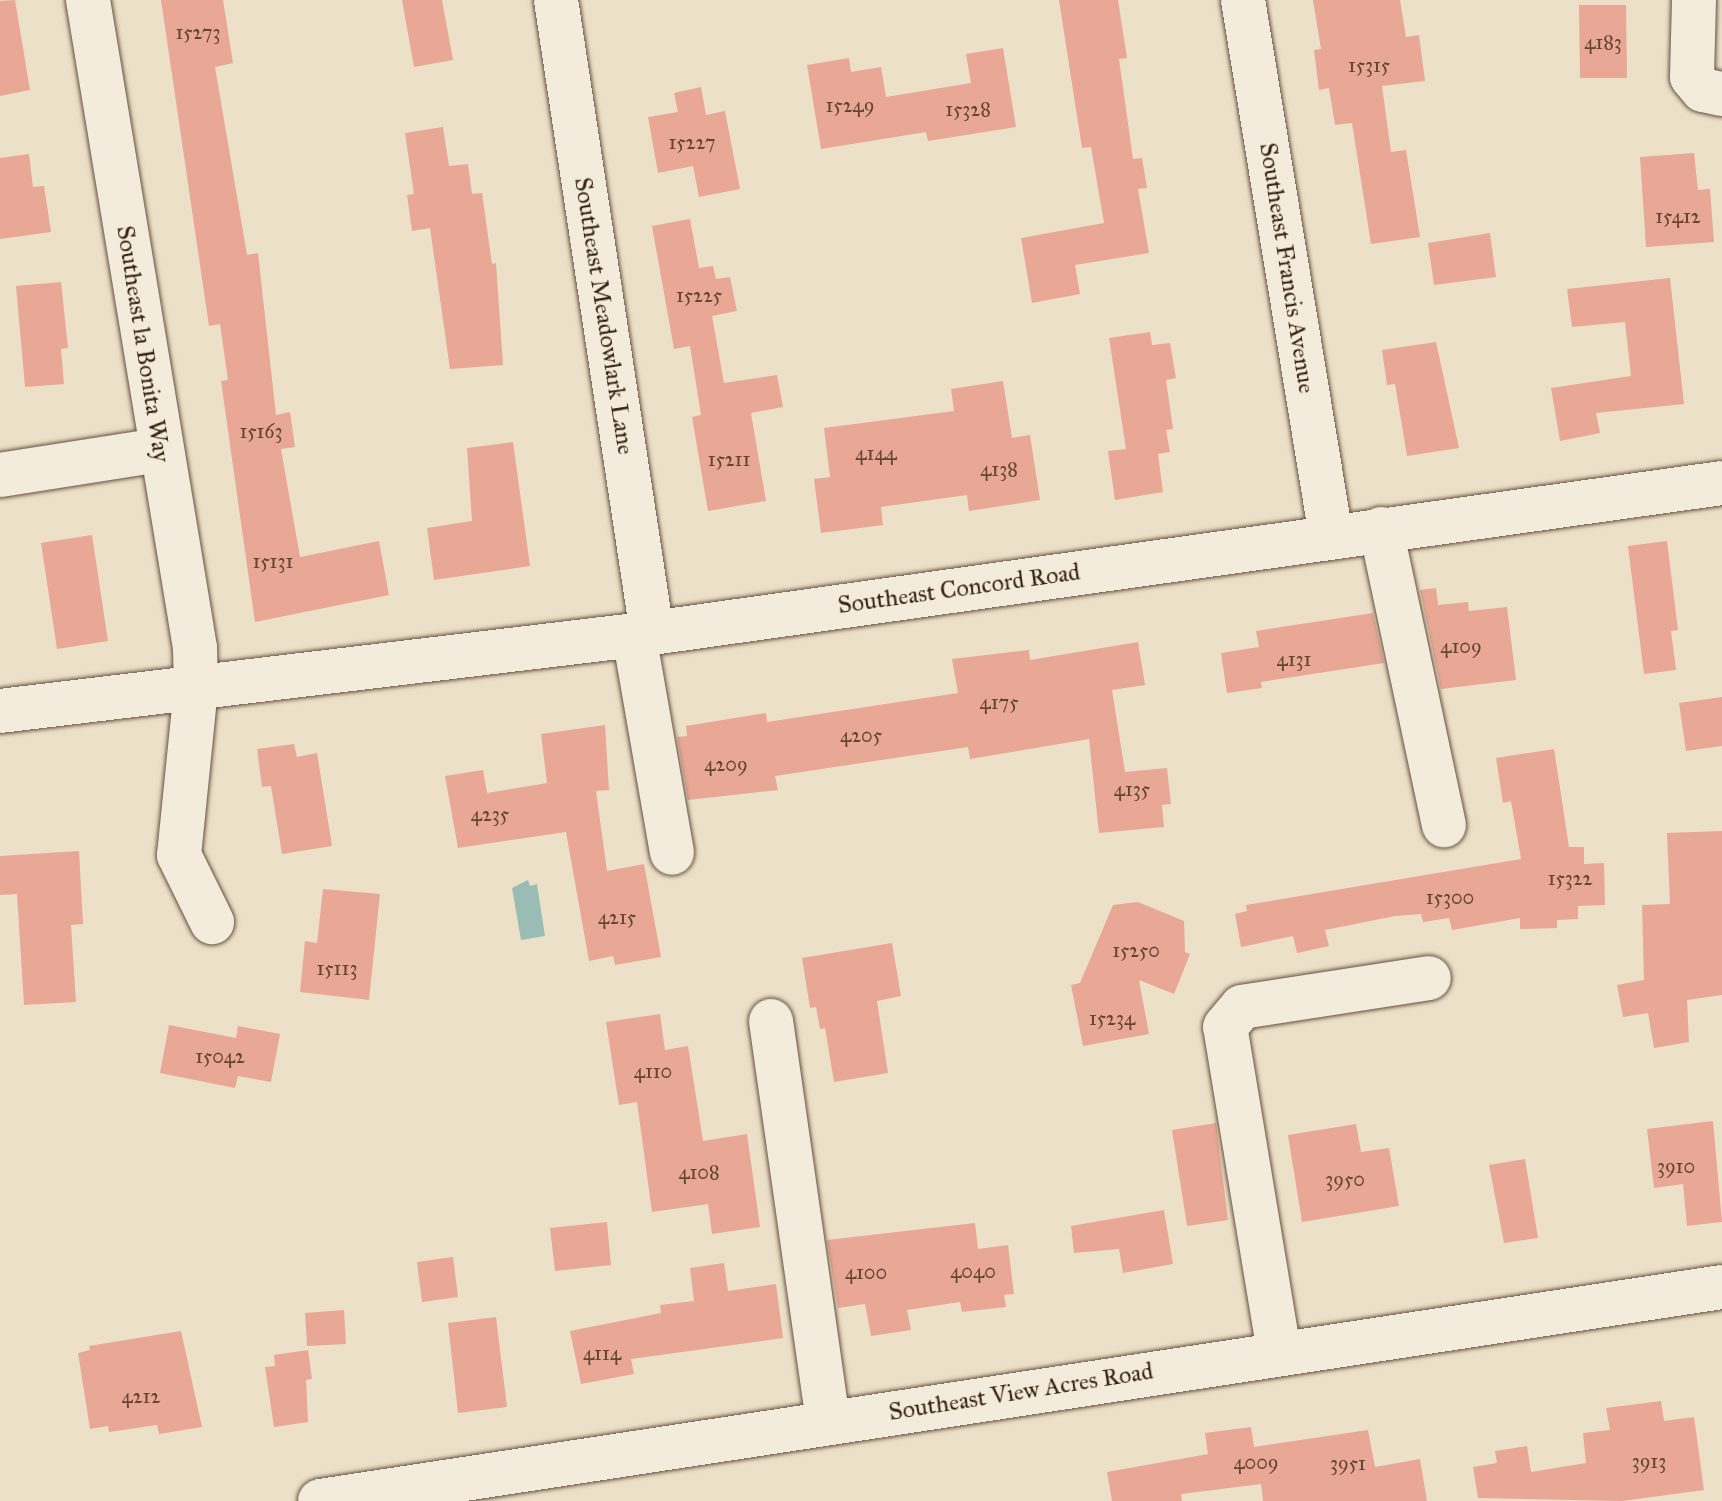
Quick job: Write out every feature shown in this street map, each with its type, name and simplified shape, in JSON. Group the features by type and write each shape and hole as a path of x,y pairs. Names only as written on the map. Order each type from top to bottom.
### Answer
{"street":[{"name":"Southeast la Bonita Way","path":"88,0 195,648 196,688 179,855 212,922"},
{"name":"Southeast Meadowlark Lane","path":"556,0 672,853"},
{"name":"Southeast Francis Avenue","path":"1243,0 1331,536"},
{"path":"1694,0 1692,77 1703,90 1722,94"},
{"path":"0,475 160,450"},
{"name":"Southeast Concord Road","path":"0,711 643,634 1722,483"},
{"path":"1381,529 1444,825"},
{"path":"1279,1352 1225,1027 1242,1007 1429,978"},
{"path":"771,1021 828,1422"},
{"name":"Southeast View Acres Road","path":"320,1501 1279,1352 1722,1287"}],"water":[{"path":"528,880 530,886 537,884 545,936 521,940 512,888"}],"building":[{"path":"15,0 30,90 0,96 0,1"},
{"path":"161,0 223,0 233,63 215,67 247,255 258,253 276,415 290,412 295,447 281,449 300,557 379,541 389,595 255,622 221,381 228,380 220,324 209,326"},
{"path":"402,0 442,0 453,60 414,67"},
{"path":"1059,0 1118,0 1127,58 1119,59 1133,159 1142,158 1147,188 1138,189 1149,253 1075,265 1080,294 1032,303 1021,238 1104,223 1091,147 1082,148"},
{"path":"1313,0 1400,0 1406,37 1419,35 1425,81 1382,86 1391,152 1406,150 1420,237 1371,244 1352,123 1335,125 1329,88 1319,90 1314,50 1321,49"},
{"path":"1579,5 1626,5 1627,78 1580,78"},
{"path":"1003,48 1016,127 928,141 926,132 821,149 807,65 849,58 851,72 881,67 886,97 971,83 966,54"},
{"path":"701,87 706,115 725,111 740,189 699,197 693,166 658,173 648,117 678,112 674,93"},
{"path":"443,127 449,166 468,164 472,194 482,193 492,264 496,263 503,365 450,369 430,228 412,231 407,195 414,194 405,133"},
{"path":"1694,153 1698,190 1710,189 1714,242 1646,247 1640,157"},
{"path":"29,154 33,187 44,186 51,232 0,239 0,158"},
{"path":"690,219 699,268 713,266 716,279 730,277 737,311 712,316 724,383 777,375 783,407 751,413 766,501 708,511 692,417 701,415 690,346 674,349 652,226"},
{"path":"1490,233 1496,277 1434,285 1428,243"},
{"path":"1670,278 1684,404 1596,413 1600,433 1560,441 1551,388 1631,376 1625,322 1572,327 1567,289"},
{"path":"61,282 68,348 61,349 64,384 25,387 16,286"},
{"path":"1150,332 1152,345 1170,343 1176,378 1166,380 1173,429 1166,430 1170,452 1158,454 1163,492 1115,500 1108,451 1126,449 1109,338"},
{"path":"1436,342 1459,448 1407,456 1395,384 1387,385 1382,350"},
{"path":"1003,381 1012,438 1030,435 1040,500 969,511 967,495 881,507 883,525 821,533 814,479 830,477 824,428 954,411 951,389"},
{"path":"513,442 530,566 434,580 427,528 472,521 467,448"},
{"path":"92,535 108,641 57,649 41,543"},
{"path":"1667,541 1678,630 1671,631 1676,670 1644,674 1628,546"},
{"path":"1436,588 1438,605 1468,602 1469,611 1507,607 1516,680 1441,689 1420,590"},
{"path":"1373,613 1384,663 1261,682 1262,688 1227,693 1221,653 1259,647 1256,631"},
{"path":"1138,642 1145,685 1112,690 1125,772 1167,768 1171,804 1162,805 1164,827 1099,833 1089,739 970,759 968,747 775,776 778,790 688,800 677,737 687,736 686,726 766,713 767,722 958,693 952,659 1029,650 1030,660"},
{"path":"1722,697 1722,746 1686,751 1679,703"},
{"path":"605,725 609,790 596,791 607,871 644,864 661,957 615,965 613,956 589,961 566,832 458,848 445,776 483,770 487,793 547,783 541,734"},
{"path":"294,744 297,757 317,753 332,846 282,854 271,786 262,787 257,749"},
{"path":"1554,749 1569,847 1584,847 1584,864 1604,863 1605,905 1578,906 1578,919 1557,920 1557,928 1520,929 1520,918 1452,930 1449,918 1423,922 1421,914 1325,930 1329,946 1297,953 1293,936 1241,947 1235,914 1247,911 1246,905 1521,859 1511,801 1503,803 1496,758"},
{"path":"1722,831 1722,995 1687,1000 1689,1042 1654,1048 1648,1013 1623,1017 1617,985 1644,980 1642,905 1670,904 1667,833"},
{"path":"79,851 83,924 71,925 76,1002 24,1005 17,894 0,895 0,856"},
{"path":"323,889 380,894 369,1000 300,992 305,941 317,943"},
{"path":"1138,902 1184,921 1185,952 1190,954 1174,994 1139,980 1149,1034 1083,1046 1071,985 1080,983 1113,905"},
{"path":"892,943 901,996 877,1001 888,1073 834,1082 825,1028 820,1029 816,1007 810,1008 802,958"},
{"path":"660,1014 665,1050 688,1046 703,1141 747,1134 760,1227 712,1234 708,1204 652,1212 637,1102 619,1105 606,1022"},
{"path":"169,1025 236,1038 238,1026 280,1034 271,1082 238,1076 235,1088 160,1073"},
{"path":"1713,1121 1722,1222 1687,1226 1683,1184 1654,1188 1647,1129"},
{"path":"1216,1123 1228,1220 1187,1226 1172,1130"},
{"path":"1356,1124 1361,1152 1389,1148 1399,1206 1302,1222 1288,1135"},
{"path":"1525,1159 1538,1238 1504,1243 1489,1165"},
{"path":"1164,1210 1173,1264 1123,1273 1119,1249 1074,1253 1071,1226"},
{"path":"607,1222 611,1265 555,1271 550,1228"},
{"path":"975,1223 978,1249 1008,1245 1014,1294 1004,1295 1006,1307 962,1312 960,1302 907,1310 911,1330 871,1336 865,1304 838,1308 827,1240"},
{"path":"453,1257 458,1297 422,1302 417,1262"},
{"path":"724,1263 728,1291 776,1284 783,1338 631,1359 634,1374 581,1384 570,1331 661,1313 660,1305 694,1301 690,1268"},
{"path":"344,1310 346,1344 307,1346 305,1313"},
{"path":"496,1317 507,1407 458,1413 448,1323"},
{"path":"181,1331 202,1427 159,1434 157,1425 109,1432 108,1426 90,1429 78,1353 90,1350 89,1346"},
{"path":"308,1350 312,1379 306,1380 308,1422 274,1427 265,1367 275,1366 274,1355"},
{"path":"1661,1401 1664,1421 1694,1417 1704,1490 1622,1501 1478,1498 1473,1467 1497,1463 1495,1451 1527,1446 1531,1472 1586,1463 1583,1433 1610,1430 1606,1408"},
{"path":"1251,1427 1254,1447 1368,1430 1375,1467 1420,1459 1427,1501 1263,1501 1261,1484 1181,1494 1182,1501 1112,1501 1107,1472 1208,1454 1205,1433"}]}
